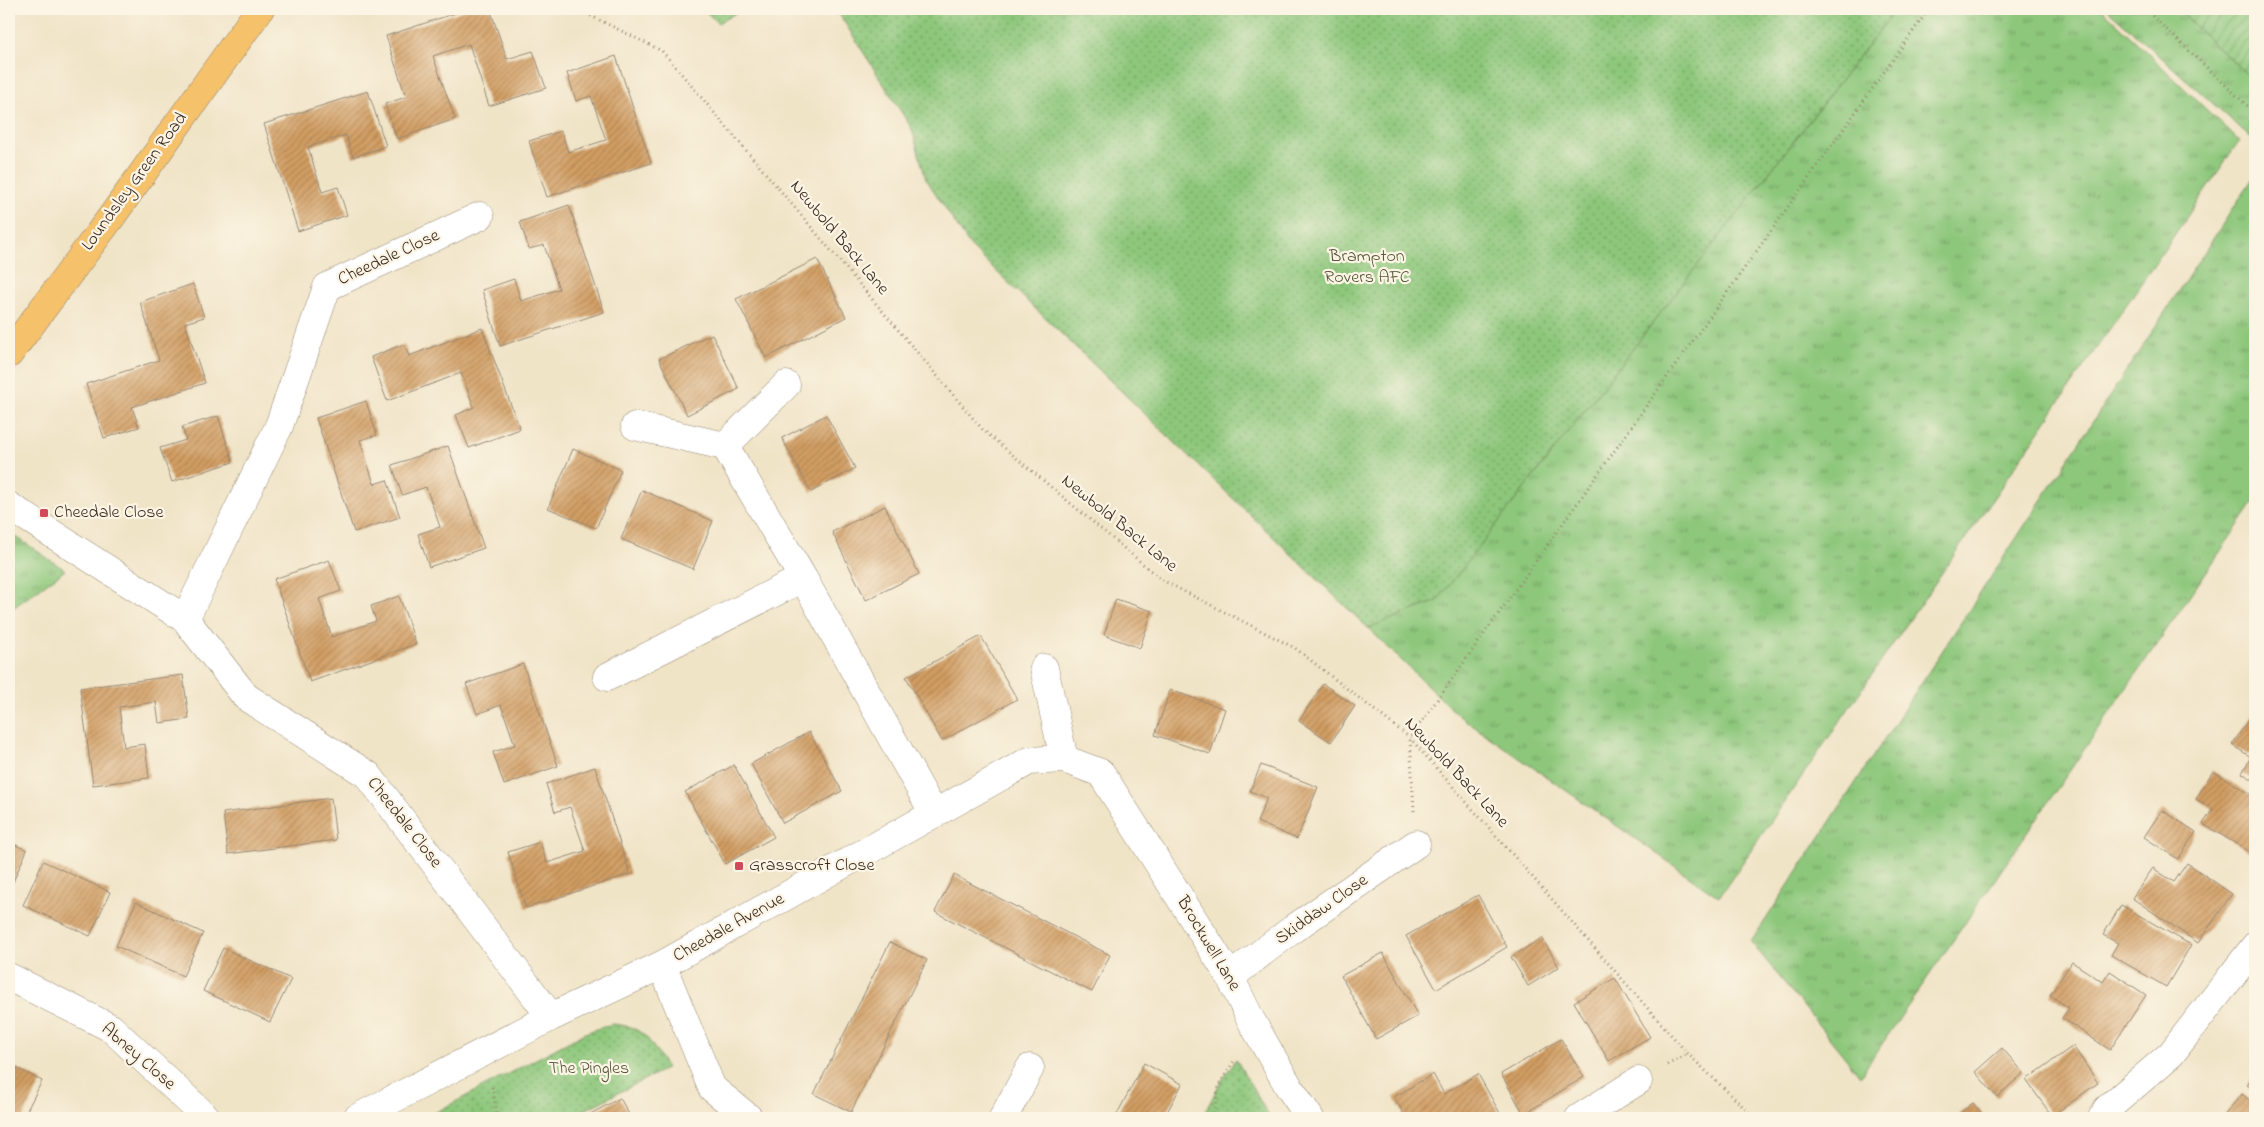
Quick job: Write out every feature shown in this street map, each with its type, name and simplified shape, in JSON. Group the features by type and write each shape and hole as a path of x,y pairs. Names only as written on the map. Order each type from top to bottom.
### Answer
{"main road":[{"name":"Loundsley Green Road","path":"9,354 112,216 260,9"}],"street":[{"name":"Cheedale Close","path":"184,619 279,426 327,287 480,216"},
{"path":"725,446 786,385"},
{"path":"635,426 725,446 804,578 934,814"},
{"name":"Cheedale Close","path":"9,506 184,619 246,697 368,775 552,1017"},
{"path":"607,677 804,578"},
{"path":"1044,668 1064,759"},
{"name":"Cheedale Avenue","path":"357,1118 552,1017 662,966 1029,761 1064,759 1101,772"},
{"name":"Brockwell Lane","path":"1101,772 1230,977 1251,1020 1289,1087 1310,1118"},
{"name":"Skiddaw Close","path":"1230,977 1293,929 1416,844"},
{"path":"2102,1118 2107,1108 2172,1054 2255,946"},
{"path":"662,966 712,1088 749,1118"},
{"name":"Abney Close","path":"9,977 111,1028 207,1118"},
{"path":"1003,1118 1030,1068"},
{"path":"1579,1118 1638,1081"}],"path":[{"name":"Newbold Back Lane","path":"577,9 662,51 983,430 1162,580 1295,648 1410,738 1688,1054 1755,1118"},
{"path":"1416,844 1410,738 1929,9"},
{"path":"2144,9 2255,113"},
{"path":"1213,1118 1219,1085 1236,1059 1251,1020"}],"green space":[{"path":"703,9 743,9 718,23"},
{"name":"Brampton Rovers AFC","path":"836,9 1896,9 1437,601 1368,628 970,246 926,179 912,129"},
{"path":"1896,9 2102,9 2239,141 1719,897 1459,716 1368,628 1437,601"},
{"path":"2107,9 2177,9 2255,82 2255,141"},
{"path":"2177,9 2255,9 2255,82"},
{"path":"2255,175 2255,501 1860,1076 1751,942"},
{"path":"9,532 65,570 9,611"},
{"name":"The Pingles","path":"611,1024 623,1025 639,1032 651,1043 667,1068 569,1118 425,1118 585,1033"},
{"path":"1236,1059 1270,1118 1202,1118 1219,1085"}],"building":[{"path":"468,9 490,9 507,59 533,51 546,88 489,106 469,44 433,56 455,119 397,139 385,104 406,97 386,36"},
{"path":"616,56 651,163 547,197 529,141 561,131 568,152 606,140 591,96 576,101 567,73"},
{"path":"368,91 386,146 353,157 346,135 308,147 322,192 338,187 347,215 298,231 264,124"},
{"path":"569,205 604,312 500,346 482,290 514,279 521,301 559,289 544,245 529,249 520,222"},
{"path":"817,259 846,317 766,358 736,299"},
{"path":"193,284 204,317 185,323 205,383 132,407 139,427 104,438 86,384 159,360 140,302"},
{"path":"482,328 520,429 469,448 456,415 474,407 461,373 387,401 371,357 404,344 409,356"},
{"path":"712,334 739,389 687,415 659,359"},
{"path":"366,401 377,435 360,440 374,484 387,480 400,517 354,532 316,418"},
{"path":"826,415 855,468 811,492 782,438"},
{"path":"218,416 233,462 172,482 160,448 186,440 182,427"},
{"path":"448,446 484,548 429,567 418,534 440,527 426,487 402,495 392,465"},
{"path":"573,449 621,470 596,528 548,508"},
{"path":"642,490 713,521 693,569 621,539"},
{"path":"885,506 919,574 866,600 832,532"},
{"path":"329,560 341,591 319,599 332,637 376,621 371,606 399,596 416,644 310,682 274,579"},
{"path":"1116,599 1152,611 1140,648 1104,635"},
{"path":"981,636 1017,699 942,741 906,677"},
{"path":"523,664 558,766 504,785 493,752 515,745 501,705 477,714 466,684"},
{"path":"183,675 189,719 159,723 156,702 119,707 124,747 145,744 149,778 93,785 80,688"},
{"path":"1323,684 1355,706 1331,742 1299,721"},
{"path":"1170,690 1225,709 1210,754 1155,735"},
{"path":"2252,714 2255,715 2255,781 2242,773 2251,757 2232,745"},
{"path":"809,732 842,791 783,823 751,764"},
{"path":"734,765 774,837 725,864 685,792"},
{"path":"1261,765 1318,787 1297,839 1257,822 1267,798 1250,791"},
{"path":"595,767 630,874 526,908 508,852 540,842 547,863 585,851 570,807 555,812 546,784"},
{"path":"2213,771 2255,797 2255,849 2252,853 2203,824 2213,809 2196,799"},
{"path":"331,798 336,840 228,854 223,813"},
{"path":"2162,810 2196,832 2178,859 2144,837"},
{"path":"9,842 27,850 9,891"},
{"path":"43,861 110,892 90,936 23,905"},
{"path":"2187,863 2232,894 2198,943 2132,898 2153,868 2174,882"},
{"path":"954,875 1110,955 1092,992 935,912"},
{"path":"1478,895 1507,947 1436,989 1406,936"},
{"path":"136,902 203,933 183,976 116,946"},
{"path":"2121,905 2191,945 2166,987 2111,955 2118,943 2103,935"},
{"path":"1542,938 1559,967 1528,986 1511,957"},
{"path":"890,942 927,960 851,1112 814,1094"},
{"path":"223,948 291,979 270,1022 203,991"},
{"path":"1383,953 1418,1016 1376,1039 1341,976"},
{"path":"2072,962 2103,982 2110,971 2146,995 2110,1050 2062,1018 2069,1008 2050,995"},
{"path":"1615,978 1650,1037 1609,1061 1574,1002"},
{"path":"1561,1039 1584,1077 1524,1114 1501,1074"},
{"path":"2073,1046 2098,1083 2052,1116 2026,1080"},
{"path":"2002,1048 2024,1073 1997,1097 1975,1072"},
{"path":"1144,1063 1182,1084 1164,1118 1115,1118"},
{"path":"9,1064 42,1081 23,1118 9,1118"},
{"path":"2255,1073 2255,1091 2247,1085"},
{"path":"1433,1074 1444,1094 1478,1074 1501,1115 1495,1118 1406,1118 1394,1097"},
{"path":"2242,1094 2255,1105 2255,1118 2222,1118"},
{"path":"620,1098 631,1118 583,1118"},
{"path":"1973,1103 1986,1118 1955,1118"}],"place":[{"name":"Cheedale Close","path":"44,513"},
{"name":"Grasscroft Close","path":"739,866"}]}
